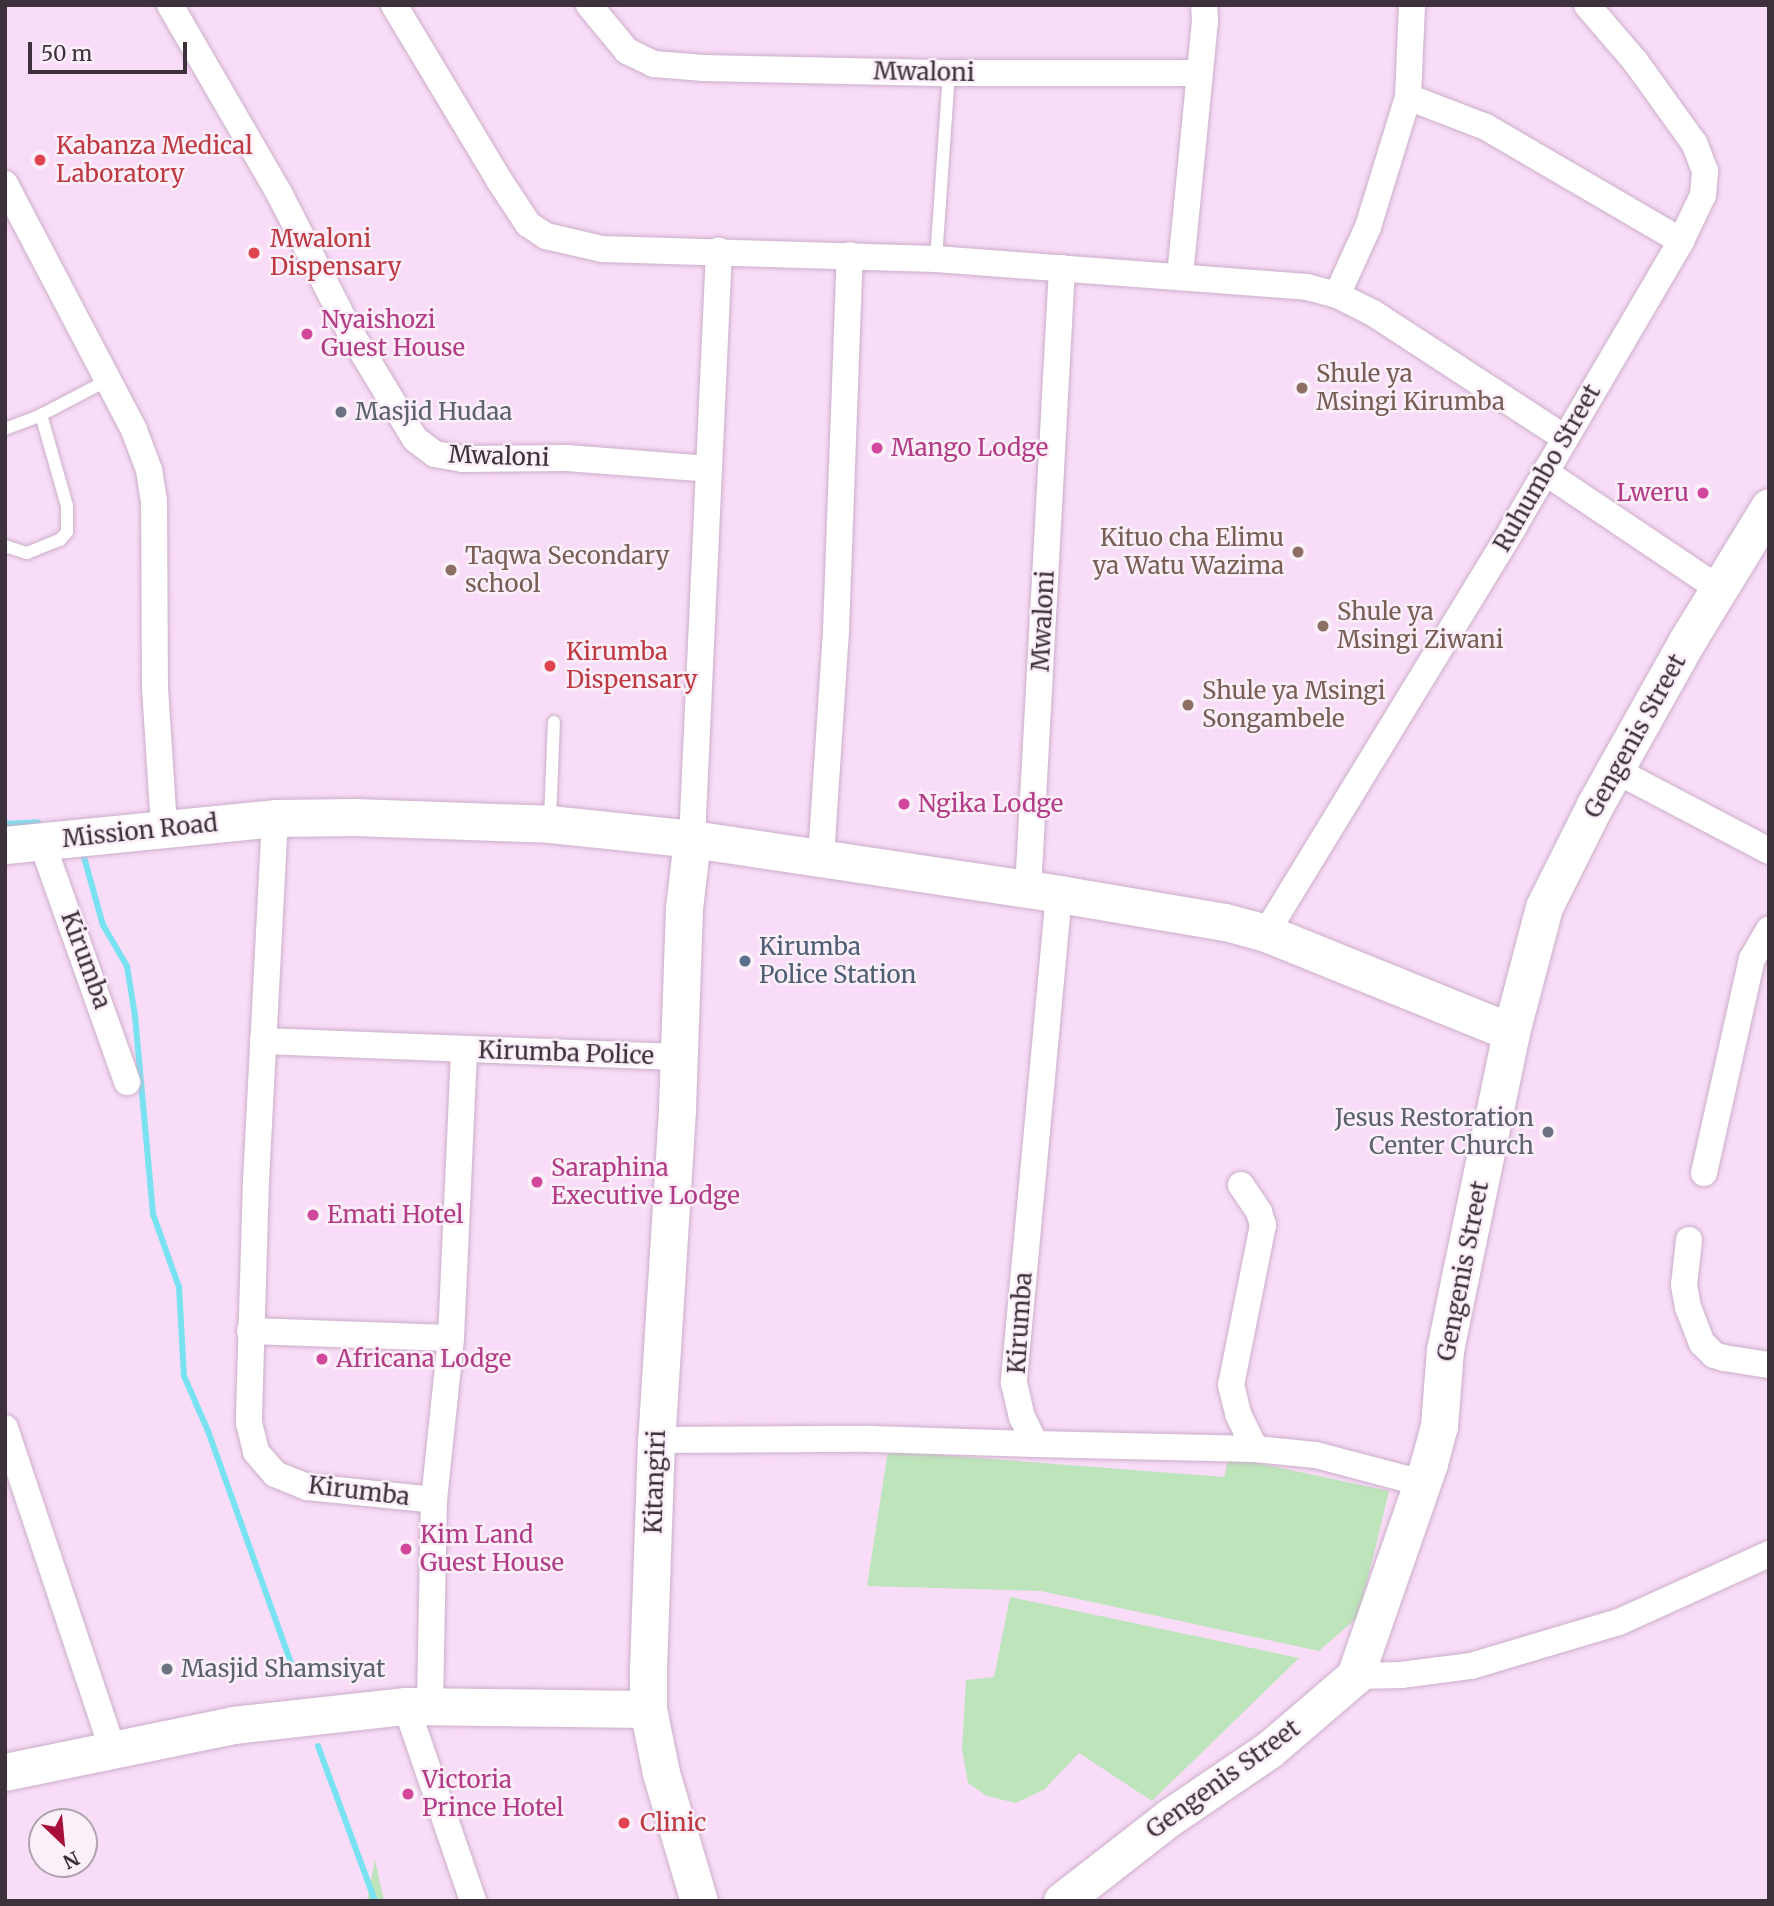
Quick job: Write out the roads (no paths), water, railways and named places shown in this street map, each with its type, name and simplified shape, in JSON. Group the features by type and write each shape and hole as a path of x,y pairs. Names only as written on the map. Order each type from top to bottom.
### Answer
{"street":[{"name":"Mwaloni","path":"170,5 280,195 349,330 415,439 435,454 462,459 567,458 709,469"},
{"path":"394,5 528,224 547,236 602,248 936,259 1307,287 1337,295 1373,313 1565,438"},
{"name":"Mwaloni","path":"589,5 627,51 654,64 704,68 949,74 1199,73"},
{"path":"1180,276 1204,5"},
{"path":"1337,295 1368,227 1408,97 1412,5"},
{"name":"Ruhumbo Street","path":"1266,933 1545,472 1681,241 1703,195 1705,171 1693,143 1675,114 1610,30 1587,5"},
{"path":"1408,97 1486,127 1681,241"},
{"path":"5,184 108,380 138,440 149,470 154,500 155,688 163,827"},
{"path":"692,839 719,251"},
{"path":"821,857 836,630 850,255"},
{"name":"Mwaloni","path":"1044,892 1062,268"},
{"path":"1545,472 1719,589"},
{"name":"Gengenis Street","path":"1062,1901 1170,1817 1270,1749 1355,1676 1439,1426 1446,1350 1511,1032 1544,907 1615,770 1769,507"},
{"path":"1615,770 1769,851"},
{"path":"275,818 400,817 550,824 692,839 821,857 1176,912 1266,933 1511,1032"},
{"name":"Kirumba","path":"275,818 250,1331 249,1423 256,1452 275,1474 307,1487 434,1500 451,1338 464,1049"},
{"name":"Mission Road","path":"5,845 163,827 275,818"},
{"name":"Kirumba Police","path":"263,1041 677,1057 684,908 692,839"},
{"name":"Kirumba","path":"41,841 127,1082"},
{"name":"Kirumba","path":"1035,1444 1022,1418 1014,1383 1044,892"},
{"path":"1704,1173 1752,959 1769,929"},
{"name":"Kitangiri","path":"677,1057 677,1110 656,1440 648,1709 661,1773 699,1901"},
{"path":"1241,1185 1263,1225 1231,1385 1238,1414 1255,1449"},
{"path":"1689,1240 1684,1285 1688,1307 1702,1343 1714,1355 1769,1364"},
{"path":"250,1331 451,1338"},
{"path":"5,1428 112,1748"},
{"path":"656,1440 872,1439 1255,1449 1316,1455 1422,1483"},
{"path":"434,1500 418,1706 473,1901"},
{"path":"1355,1676 1401,1675 1471,1665 1619,1622 1769,1555"},
{"path":"5,1772 233,1725 418,1706 648,1709"}],"lane":[{"path":"936,259 949,74"},
{"path":"5,429 41,415 108,380"},
{"path":"5,546 27,553 60,540 67,532 67,506 41,415"},
{"path":"550,824 554,722"}],"waterway":[{"path":"5,824 38,822"},
{"path":"82,850 103,925 127,966 135,1016 153,1214 179,1287 184,1376 208,1431 295,1674"},
{"path":"318,1746 375,1901"}],"place":[{"name":"Kabanza Medical Laboratory","path":"40,160"},
{"name":"Mwaloni Dispensary","path":"254,253"},
{"name":"Nyaishozi Guest House","path":"307,334"},
{"name":"Shule ya Msingi Kirumba","path":"1302,388"},
{"name":"Masjid Hudaa","path":"341,412"},
{"name":"Mango Lodge","path":"877,448"},
{"name":"Lweru","path":"1703,493"},
{"name":"Kituo cha Elimu ya Watu Wazima","path":"1298,552"},
{"name":"Taqwa Secondary school","path":"451,570"},
{"name":"Shule ya Msingi Ziwani","path":"1323,626"},
{"name":"Kirumba Dispensary","path":"550,666"},
{"name":"Shule ya Msingi Songambele","path":"1188,705"},
{"name":"Ngika Lodge","path":"904,804"},
{"name":"Kirumba Police Station","path":"745,961"},
{"name":"Jesus Restoration Center Church","path":"1548,1132"},
{"name":"Saraphina Executive Lodge","path":"537,1182"},
{"name":"Emati Hotel","path":"313,1215"},
{"name":"Africana Lodge","path":"322,1359"},
{"name":"Kim Land Guest House","path":"406,1549"},
{"name":"Masjid Shamsiyat","path":"167,1669"},
{"name":"Victoria Prince Hotel","path":"408,1794"},
{"name":"Clinic","path":"624,1823"}]}
